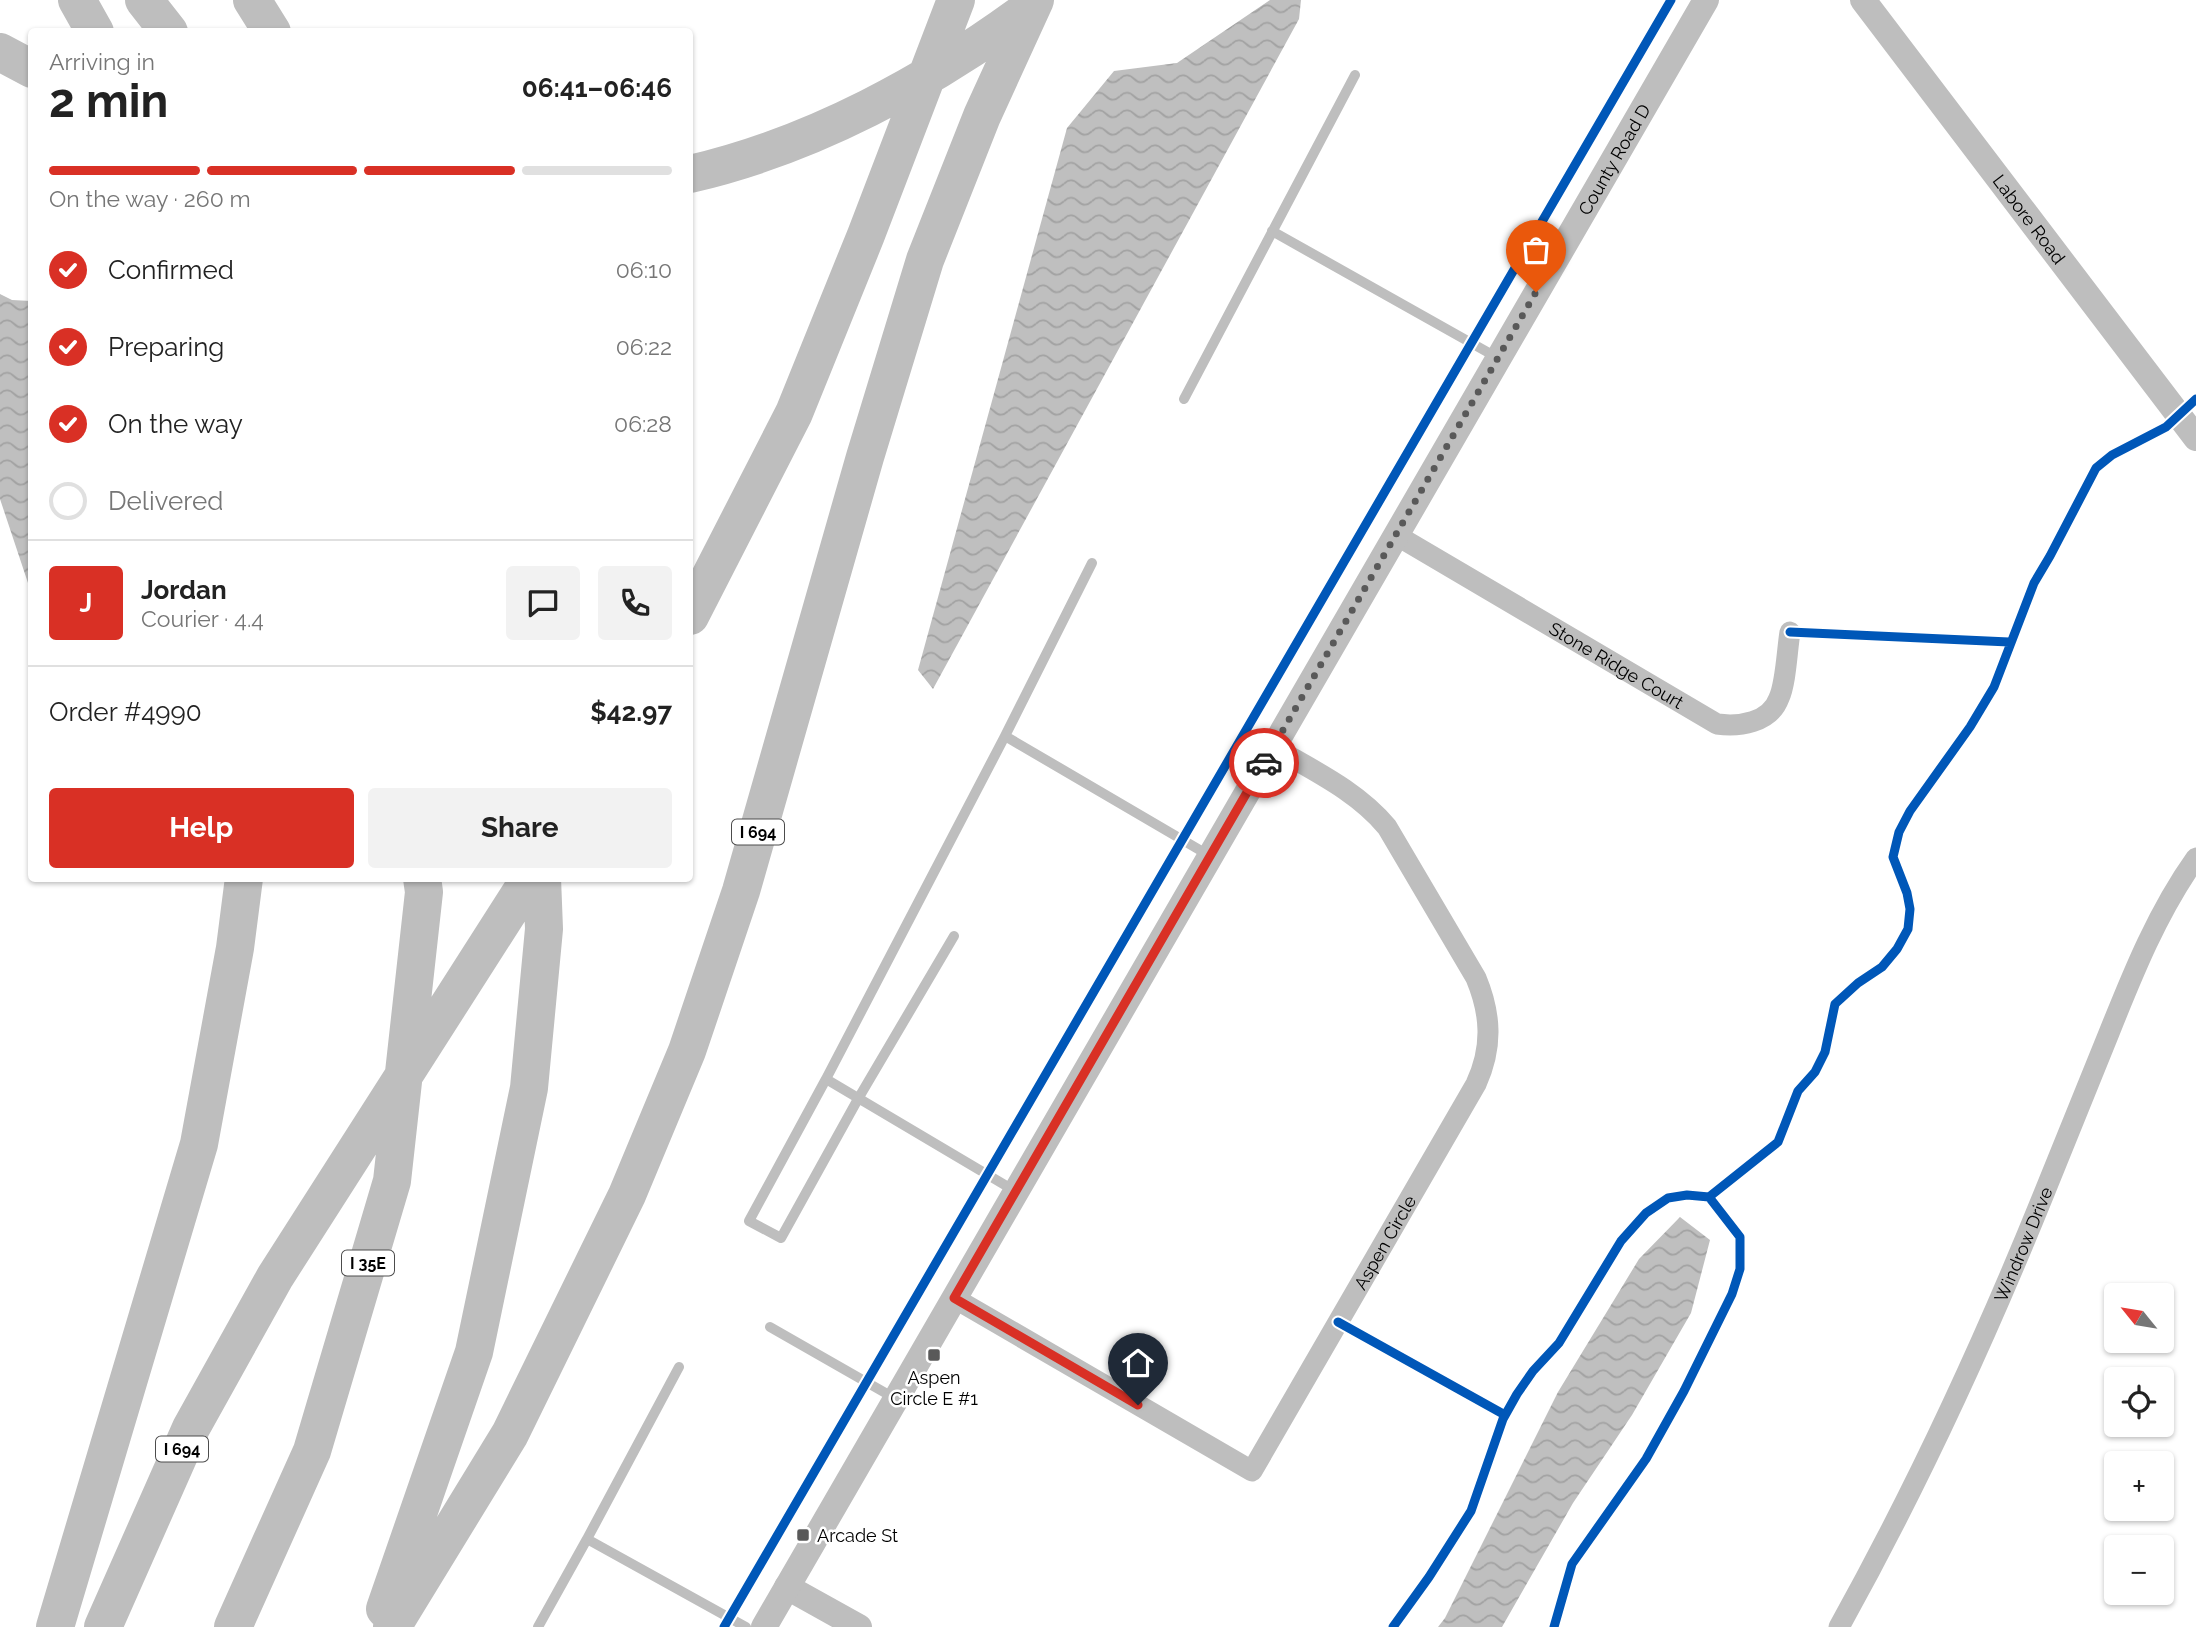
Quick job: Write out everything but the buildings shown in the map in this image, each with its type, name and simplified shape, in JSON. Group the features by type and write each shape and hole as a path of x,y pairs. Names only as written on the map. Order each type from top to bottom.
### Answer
{"highway":[{"path":"76,0 93,28"},
{"path":"144,0 166,28"},
{"path":"252,0 270,28"},
{"path":"693,610 794,413 956,0"},
{"path":"693,173 738,163 889,97 972,48 1038,0"},
{"name":"I 694","path":"392,1627 510,1434 627,1195 687,1051 741,891 865,457 925,260 982,116 1038,0"},
{"path":"0,52 28,67"},
{"path":"55,1627 199,1143 235,948 243,882"},
{"name":"I 35E","path":"233,1627 312,1451 393,1181 424,892 423,882"},
{"name":"I 694","path":"103,1627 191,1428 275,1277 527,882"},
{"path":"378,1627 474,1352 529,1088 544,929 542,882"}],"street":[{"name":"Labore Road","path":"1863,0 2196,438"},
{"name":"County Road D","path":"764,1627 1396,535 1699,5"},
{"name":"Stone Ridge Court","path":"1396,535 1717,724 1735,726 1753,722 1768,713 1779,699 1790,632"},
{"name":"Aspen Circle","path":"954,1298 1252,1471 1483,1070 1489,1046 1490,1022 1485,999 1476,978 1387,827 1370,807 1350,792 1273,747"},
{"name":"Windrow Drive","path":"1839,1627 1880,1554 1953,1408 2018,1259 2130,981 2159,918 2196,858"},
{"path":"787,1587 859,1627"}],"lane":[{"path":"1184,400 1355,75"},
{"path":"1272,231 1498,358"},
{"path":"954,936 858,1098 780,1238 749,1221 1005,736 1092,563"},
{"path":"1005,736 1210,856"},
{"path":"826,1079 1016,1192"},
{"path":"770,1327 896,1399"},
{"path":"538,1627 679,1367"},
{"path":"587,1539 746,1627"}],"water":[{"path":"1270,0 1301,0 1299,19 933,689 918,670 1067,128 1114,71 1177,63"},
{"path":"0,294 12,300 28,301 28,583 0,499"},
{"path":"1680,1217 1710,1240 1691,1313 1632,1415 1573,1503 1502,1627 1438,1627 1445,1618 1558,1392 1639,1259"}],"cycle path":[{"path":"724,1627 1671,0"},
{"path":"1393,1627 1471,1511 1503,1419 1517,1394 1533,1371 1559,1343 1621,1241 1646,1213 1668,1198 1687,1195 1709,1197 1778,1142 1798,1091 1815,1072 1825,1052 1835,1004 1858,983 1882,967 1897,949 1908,929 1910,909 1907,893 1893,857 1899,832 1910,811 1970,727 1994,687 2034,583 2096,468 2112,455 2166,427 2196,399"},
{"path":"1790,632 2009,642"},
{"path":"1554,1627 1572,1564 1646,1459 1684,1391 1732,1294 1740,1269 1740,1237 1709,1197"},
{"path":"1338,1322 1505,1415"}],"way so far":[{"path":"1264,763 1536,292"}],"place":[{"name":"Aspen Circle E #1","path":"934,1355"},
{"name":"Arcade St","path":"803,1535"}],"route":[{"path":"1138,1405 954,1298 1264,763"}]}
